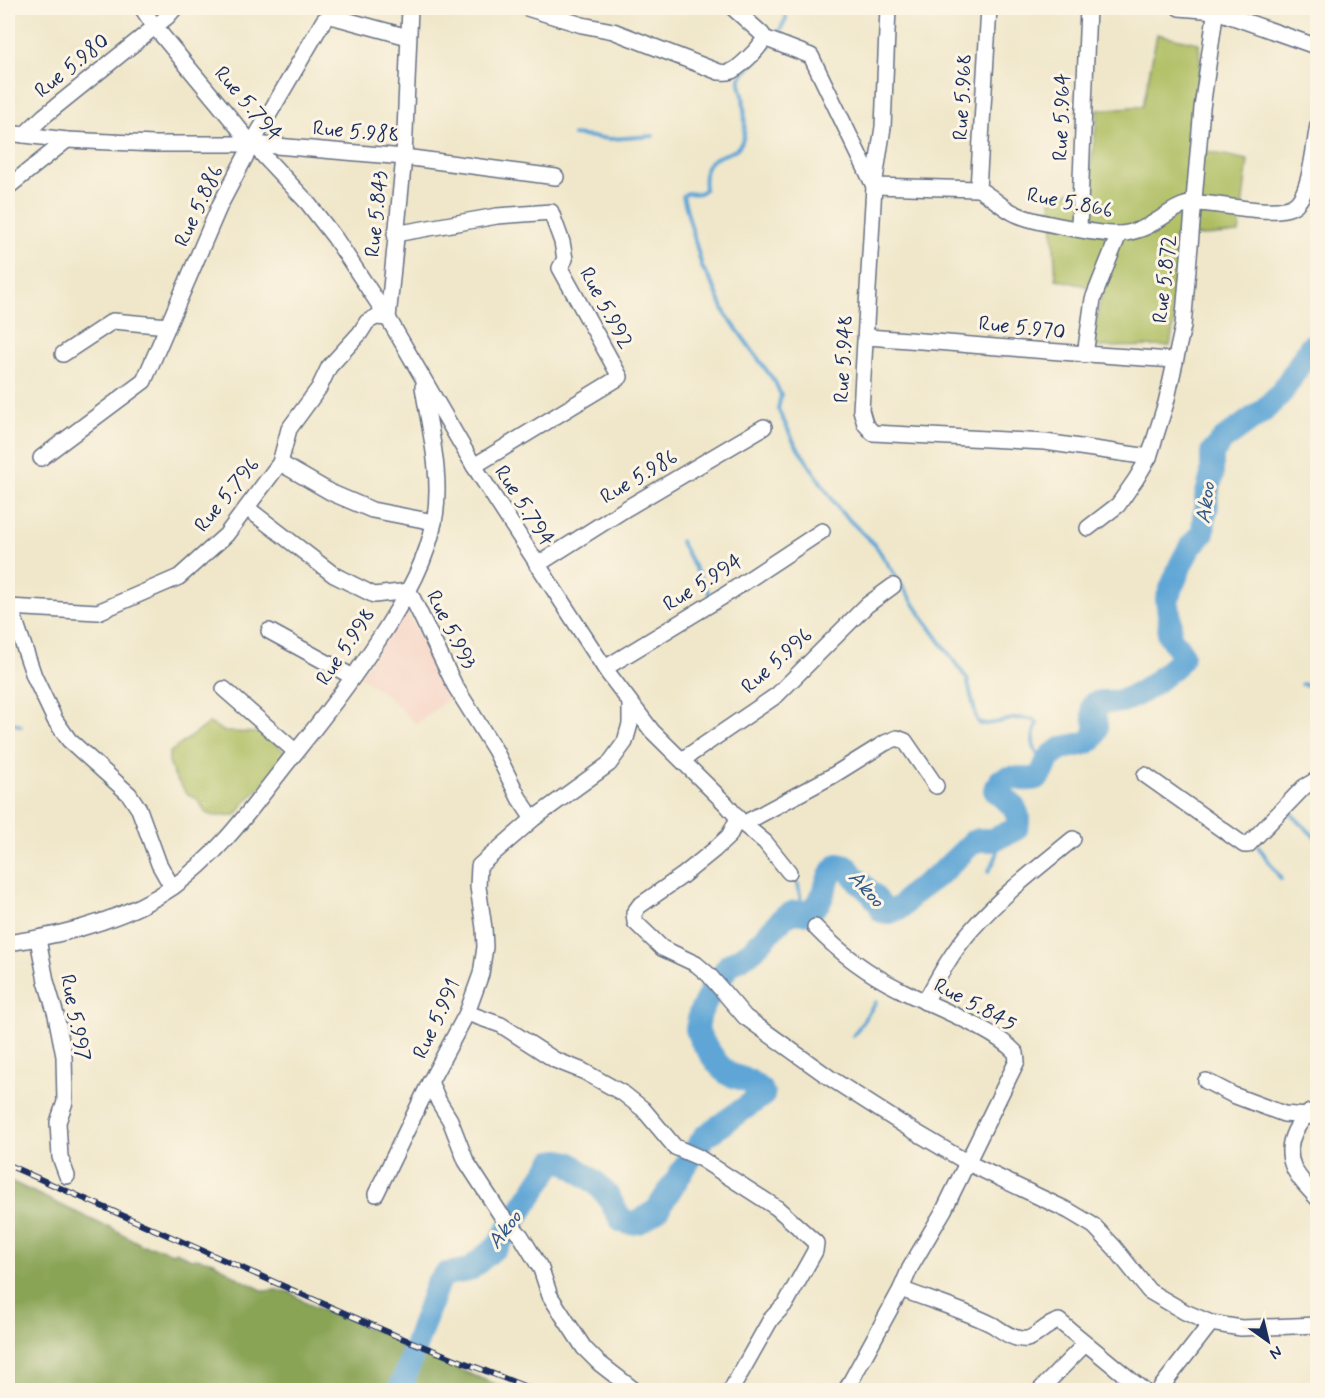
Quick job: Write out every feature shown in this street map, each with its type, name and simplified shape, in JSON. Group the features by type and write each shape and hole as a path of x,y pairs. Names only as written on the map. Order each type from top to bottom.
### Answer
{"street":[{"name":"Rue 5.794","path":"142,8 155,27 253,144 308,202 365,280 474,466 605,668 652,731 740,821"},
{"name":"Rue 5.980","path":"24,135 175,8"},
{"name":"Rue 5.843","path":"388,318 404,157 410,8"},
{"path":"527,8 613,32 719,72 736,69 762,44 764,38"},
{"path":"733,8 764,38 811,57 874,186 978,189"},
{"name":"Rue 5.948","path":"888,8 883,127 874,186 861,410 865,424 873,433 1045,442 1149,457"},
{"name":"Rue 5.968","path":"978,189 989,8"},
{"name":"Rue 5.964","path":"1079,228 1088,8"},
{"path":"1179,8 1216,9 1317,47"},
{"name":"Rue 5.872","path":"1088,528 1118,505 1149,457 1166,403 1183,326 1205,75 1216,9"},
{"name":"Rue 5.886","path":"41,458 144,381 220,205 327,17 408,37"},
{"name":"Rue 5.866","path":"978,189 989,194 1002,207 1019,216 1119,234 1141,229 1179,207 1194,203 1272,210 1290,209 1298,203 1305,190 1317,125"},
{"name":"Rue 5.988","path":"8,133 67,141 253,144 404,157 556,177"},
{"path":"8,187 67,141"},
{"name":"Rue 5.992","path":"395,234 497,216 551,212 562,242 565,259 560,268 620,377 474,466"},
{"path":"1085,354 1093,299 1119,234"},
{"name":"Rue 5.796","path":"9,608 98,612 179,577 226,535 280,463 290,429 319,388 329,368 367,322 376,317 388,318"},
{"path":"63,354 113,321 168,326"},
{"name":"Rue 5.970","path":"866,337 1174,360"},
{"name":"Rue 5.998","path":"8,944 74,932 146,903 196,870 218,848 353,677 409,591 426,551 434,522 437,493 422,379"},
{"name":"Rue 5.986","path":"537,565 764,426"},
{"name":"Rue 5.796","path":"280,463 332,493 372,510 434,522"},
{"name":"Rue 5.993","path":"247,508 334,575 374,595 409,591 456,686 533,819"},
{"name":"Rue 5.994","path":"605,668 722,597 822,531"},
{"name":"Rue 5.996","path":"682,760 777,695 867,605 893,586"},
{"path":"9,608 34,676 56,720 69,740 129,795 139,809 159,864 172,887"},
{"path":"269,631 353,677"},
{"path":"224,689 296,752"},
{"name":"Rue 5.991","path":"376,1194 430,1082 467,1013 481,974 484,928 477,876 478,866 533,819 609,764 625,742 630,724 630,703"},
{"path":"936,786 905,741 897,738 885,743 832,776 740,821 729,836 714,850 639,906 634,913 635,922 662,948 696,964 709,975 745,1017 830,1078 968,1163 1069,1210 1094,1226 1149,1291 1185,1312 1211,1323 1241,1328 1317,1324"},
{"path":"1145,775 1244,845 1248,844 1304,787 1317,779"},
{"path":"740,821 765,842 789,872"},
{"path":"925,1002 944,966 972,929 998,902 1073,839"},
{"name":"Rue 5.845","path":"814,927 844,955 872,974 997,1037 1016,1053 1017,1061 1013,1072 968,1163"},
{"name":"Rue 5.997","path":"38,939 64,1056 65,1102 58,1122 60,1156 67,1176"},
{"path":"467,1013 501,1025 555,1060 583,1071 624,1094 644,1109 669,1142 698,1157 777,1208 817,1245 786,1303 771,1319 731,1390"},
{"path":"1206,1081 1233,1095 1284,1114 1313,1113"},
{"path":"430,1082 450,1120 466,1161 501,1215 521,1236 541,1269 550,1296 584,1348 599,1363 634,1390"},
{"path":"1313,1113 1293,1135 1288,1153 1292,1166 1317,1199"},
{"path":"846,1390 968,1163"},
{"path":"901,1289 974,1315 1016,1338 1025,1340 1034,1336 1049,1323 1059,1321 1143,1390"},
{"path":"1159,1390 1211,1323"},
{"path":"1040,1390 1085,1344"}],"shaded area":[{"path":"406,611 454,695 416,724 384,693 360,676"}],"green space":[{"path":"1157,34 1199,43 1205,151 1248,160 1239,233 1189,237 1170,346 1092,347 1102,290 1056,279 1051,200 1089,183 1098,110 1143,106"},
{"path":"209,723 225,732 264,733 286,753 236,815 213,816 205,812 197,799 187,794 174,776 169,762 169,753"},
{"path":"8,1180 108,1226 142,1245 161,1248 172,1253 176,1251 191,1259 214,1262 264,1291 290,1292 306,1303 335,1316 350,1318 365,1328 383,1332 397,1342 401,1348 429,1355 438,1361 510,1390 8,1390"}],"waterway":[{"path":"775,39 786,19 785,8"},
{"path":"770,45 740,78 745,123 743,139 739,147 712,160 705,175 703,191 697,194 687,193 683,196 702,267 725,313 775,382 781,395 778,409 794,442 840,511 876,546 967,679 977,720 980,724 1020,718 1034,720 1037,724 1033,735 1035,750 1046,763"},
{"path":"573,135 611,139 653,136"},
{"name":"Akoo","path":"400,1390 437,1284 446,1274 469,1270 498,1245 553,1162 569,1163 596,1183 607,1195 622,1221 639,1222 657,1210 704,1137 763,1095 762,1091 749,1081 728,1074 717,1063 700,1038 697,1029 700,1013 712,989 729,965 752,951 784,917 795,912 803,913 811,910 820,901 830,875 838,865 847,867 876,899 882,911 890,912 901,907 911,895 942,872 973,842 993,840 1016,829 1018,823 1016,812 1009,802 995,790 1000,781 1011,778 1031,779 1039,776 1049,759 1063,748 1084,744 1092,739 1096,725 1093,705 1100,702 1120,701 1140,693 1181,660 1182,654 1169,635 1170,620 1167,599 1190,547 1203,533 1206,497 1212,475 1212,453 1223,440 1263,411 1282,392 1311,346 1318,346"},
{"path":"680,541 711,597"},
{"path":"1302,684 1318,687"},
{"path":"8,721 21,726"},
{"path":"1288,811 1318,840"},
{"path":"988,872 997,853 993,840"},
{"path":"1258,846 1281,879"},
{"path":"798,884 803,913"},
{"path":"853,1036 876,1002"}],"railway":[{"path":"8,1165 399,1337 534,1390"}]}
